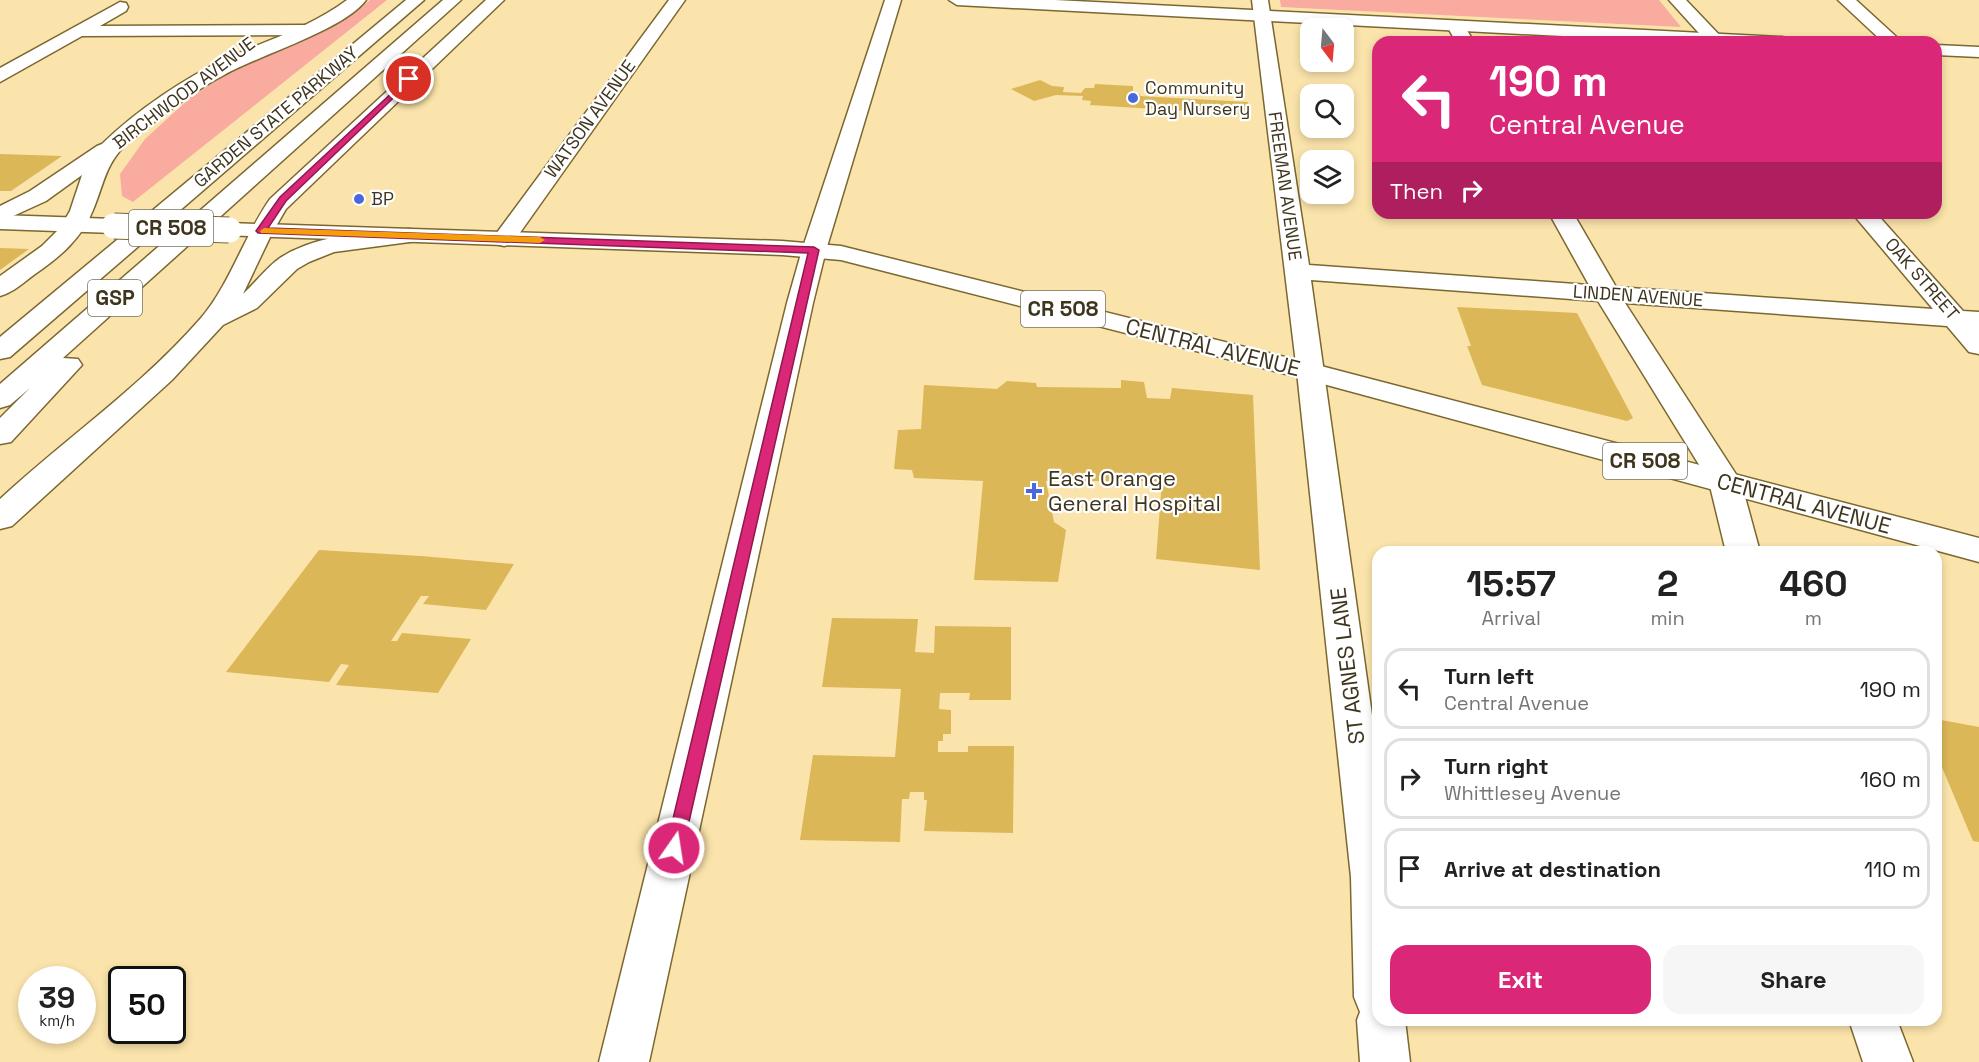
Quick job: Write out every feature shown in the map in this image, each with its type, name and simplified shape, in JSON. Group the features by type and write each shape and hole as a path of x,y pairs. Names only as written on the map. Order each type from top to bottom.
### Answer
{"main road":[{"path":"200,81 232,63 307,30 340,13 358,0"},
{"name":"GARDEN STATE PARKWAY","path":"0,351 416,0"},
{"name":"GARDEN STATE PARKWAY","path":"0,399 231,198 453,0"},
{"path":"0,518 170,364 212,321 237,281 271,213 287,195 426,63 496,0"},
{"name":"WATSON AVENUE","path":"504,239 677,0"},
{"path":"624,1062 800,303 814,250 893,0"},
{"path":"957,0 1260,8 1456,26 1641,36"},
{"path":"1677,0 1711,36"},
{"path":"1846,0 1886,36"},
{"path":"0,75 120,7"},
{"name":"FREEMAN AVENUE","path":"1260,8 1311,372"},
{"path":"1456,26 1462,36"},
{"name":"BIRCHWOOD AVENUE","path":"75,225 95,167 120,138 268,29"},
{"path":"78,31 307,30"},
{"path":"1942,50 1979,52"},
{"path":"0,214 39,196 120,138"},
{"path":"0,326 206,175"},
{"path":"0,435 231,198"},
{"path":"1564,219 1607,294 1725,482 1741,546"},
{"name":"OAK STREET","path":"1870,219 1967,319 1979,346"},
{"name":"CENTRAL AVENUE","path":"0,222 814,250 870,260 1311,372 1979,550"},
{"path":"0,288 59,244 75,225"},
{"path":"212,321 248,303 274,274 290,262 308,254 342,245 409,236"},
{"name":"LINDEN AVENUE","path":"1297,272 1967,319"},
{"name":"ST AGNES LANE","path":"1311,372 1372,869"},
{"path":"1382,1026 1385,1062"},
{"path":"1875,1026 1888,1062"}],"shaded area":[{"path":"370,0 387,0 133,202 122,196 120,174 145,139 190,98 233,70 331,25 354,13"},
{"path":"1280,0 1659,0 1681,27 1281,7"}],"building":[{"name":"Community Day Nursery","path":"1040,80 1052,86 1064,87 1063,92 1081,93 1085,88 1094,88 1095,84 1133,86 1133,93 1140,94 1140,96 1248,102 1250,115 1090,105 1091,101 1082,100 1083,96 1056,95 1034,101 1011,89"},
{"path":"0,154 62,156 11,191 0,191"},
{"path":"0,248 29,249 0,270"},
{"path":"1457,307 1577,313 1633,418 1627,421 1482,385 1467,346 1471,346"},
{"path":"1121,380 1144,382 1147,398 1170,399 1172,388 1253,395 1260,570 1156,559 1162,481 1046,481 1054,522 1066,530 1058,582 974,580 983,481 914,478 912,470 894,469 898,430 921,429 924,385 997,389 1007,381 1036,383 1037,387 1121,388"},
{"path":"319,550 514,564 486,610 423,604 429,596 421,596 391,641 397,641 402,633 471,639 438,693 336,685 349,665 341,664 329,682 226,672"},
{"path":"832,618 918,619 915,652 934,653 935,626 1011,627 1011,700 969,700 970,693 940,693 939,709 951,710 951,734 943,734 943,741 938,741 938,752 968,752 968,746 1014,746 1013,833 924,831 927,800 924,800 924,792 910,792 909,799 902,799 900,842 800,840 813,755 895,757 901,689 822,687"},
{"path":"1942,720 1979,727 1979,842 1973,841 1942,767"}],"slow traffic":[{"path":"264,231 540,240"}],"place":[{"name":"Community Day Nursery","path":"1133,98"},
{"name":"BP","path":"359,199"},
{"name":"East Orange General Hospital","path":"1034,491"}],"route":[{"path":"409,79 283,199 271,213 261,231 814,250 674,848"}]}
